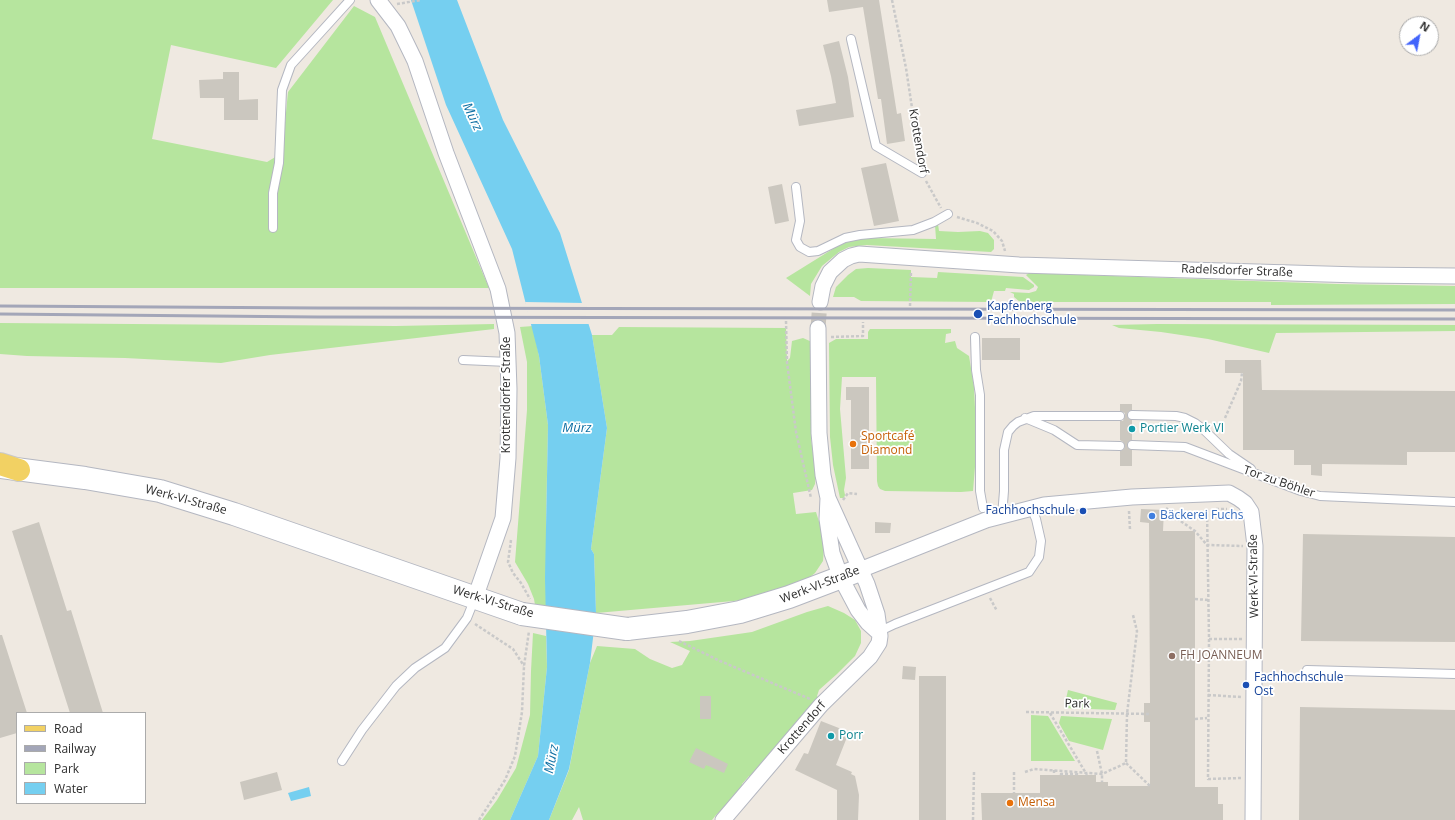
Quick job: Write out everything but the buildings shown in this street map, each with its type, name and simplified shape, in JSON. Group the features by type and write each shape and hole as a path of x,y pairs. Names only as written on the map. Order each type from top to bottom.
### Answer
{"main road":[{"name":"Werk-VI-Straße","path":"6,467 85,478 160,491 234,514 522,614 627,629 687,622 740,612 789,597 860,570"}],"street":[{"name":"Krottendorfer Straße","path":"378,0 398,26 415,61 446,153 498,289 507,333 510,389 508,458 503,518 475,598"},
{"path":"820,302 823,286 830,272 843,260 855,255 872,254 1013,264"},
{"name":"Radelsdorfer Straße","path":"1013,264 1351,275 1455,276"},
{"name":"Krottendorf","path":"723,820 821,705 870,657 878,643 879,634 877,614 867,584 860,570 824,475 819,433 818,328"},
{"name":"Werk-VI-Straße","path":"860,570 967,527 1031,508 1132,497 1229,493 1245,503 1251,512 1255,546 1253,820"},
{"name":"Krottendorf","path":"834,500 827,519 832,553 841,578 858,610 879,634"}],"lane":[{"path":"273,228 274,193 279,163 282,90 291,65 350,0"},
{"path":"850,39 876,146 922,173"},
{"path":"796,187 800,221 796,240 800,247 809,252 818,251 845,238 860,235 913,230 934,222 948,214"},
{"path":"975,337 976,370 980,395 980,491 983,508"},
{"path":"463,360 508,362"},
{"path":"1132,415 1176,416 1190,421 1204,430 1229,454 1264,477"},
{"path":"1002,516 1005,440 1012,426 1025,418 1034,416 1120,416"},
{"path":"1025,418 1054,430 1077,445 1120,446"},
{"name":"Tor zu Böhler","path":"1132,445 1185,447 1301,491 1320,496 1455,502"},
{"path":"879,634 895,624 1029,572 1039,558 1041,541 1036,519 1031,508"},
{"name":"Krottendorfer Straße","path":"342,761 362,730 396,686 414,668 445,648 467,618 475,598"},
{"path":"1307,670 1455,674"}],"path":[{"path":"405,3 421,0"},
{"name":"Krottendorf","path":"892,0 906,68 922,173 939,205 948,214"},
{"path":"948,214 977,223 993,231 1004,244 1013,264"},
{"path":"910,306 911,270"},
{"path":"786,321 787,362 796,432 811,498"},
{"path":"831,337 863,336 863,322"},
{"path":"1225,418 1241,381 1242,373"},
{"path":"834,500 842,500 848,493 857,494"},
{"path":"1129,508 1130,530"},
{"path":"1166,508 1179,520 1195,531 1207,545 1255,546"},
{"path":"1207,509 1209,639 1207,718 1208,779 1248,777"},
{"path":"990,598 997,611"},
{"path":"1195,599 1208,600"},
{"path":"1133,615 1137,631 1127,714 1126,763 1150,786"},
{"path":"467,618 513,649 524,666"},
{"path":"673,638 720,661 769,681 821,705"},
{"path":"1209,639 1254,640"},
{"path":"1208,695 1254,697"},
{"name":"Park","path":"1026,712 1150,714"},
{"path":"1050,713 1086,774"},
{"path":"1195,719 1207,718"},
{"path":"1097,751 1102,774 1102,782"},
{"path":"1025,772 1034,769 1102,774 1126,763"},
{"path":"1054,770 1054,775"},
{"path":"973,820 974,772"},
{"path":"1014,772 1014,793"},
{"path":"1061,775 1077,774 1077,772"}],"green space":[{"path":"0,0 333,0 276,68 171,45 152,139 267,162 282,153 288,92 354,6 375,17 489,288 0,288"},
{"path":"938,224 939,231 980,231 988,233 994,240 994,249 991,252 867,245 849,247 839,252 822,266 811,284 810,296 786,278 844,242 868,238 936,239 935,225"},
{"path":"868,268 911,270 911,277 937,278 938,272 1023,277 1034,285 1034,287 1029,290 1006,288 1005,291 994,291 991,302 861,301 854,297 833,297 836,287 848,275 856,269"},
{"path":"1029,273 1337,284 1455,286 1455,304 1271,305 1271,302 1020,302 1014,297 1014,294 1010,292 1029,293 1036,291 1038,287 1026,275"},
{"path":"0,323 396,326 494,324 494,329 270,355 221,363 0,354"},
{"path":"1112,325 1455,325 1455,331 1276,333 1269,353 1208,339 1119,328"},
{"path":"533,326 539,356 548,425 546,607 535,605 528,584 515,562 527,410 527,362 520,327"},
{"path":"619,327 786,328 787,361 790,358 792,341 803,338 812,342 815,425 811,439 816,473 815,484 812,490 793,493 796,514 816,512 821,528 824,548 823,561 815,573 799,586 745,600 596,613 594,554 591,549 607,428 592,335 612,335"},
{"path":"870,329 951,329 951,333 946,334 945,343 955,341 957,348 969,356 974,386 975,408 975,467 973,491 885,491 880,489 877,481 876,377 842,377 840,409 846,478 844,490 845,495 844,498 840,498 833,465 830,437 829,343 836,339 868,339 868,332"},
{"path":"828,606 855,620 861,631 861,643 855,656 819,690 817,696 820,700 758,775 749,776 742,784 742,790 712,820 583,820 579,807 572,820 549,820 569,770 590,663 597,646 635,649 650,659 672,668 682,665 690,651 670,642 690,641 752,632"},
{"path":"533,633 546,636 547,667 538,756 510,820 482,820 497,800 516,768 530,715"},
{"path":"1068,690 1117,703 1115,710 1064,708"},
{"path":"1031,715 1048,716 1075,761 1031,761"},
{"path":"1061,716 1112,719 1103,750 1069,741 1059,723"}],"water":[{"name":"Mürz","path":"411,0 457,0 503,120 560,233 592,335 607,428 591,549 594,554 596,613 590,663 569,769 549,820 510,820 538,756 547,667 545,578 548,425 539,356 512,249 446,105"},
{"path":"309,787 311,796 291,801 288,793"}],"pier":[{"path":"525,302 584,303 591,324 530,324"}],"tunnel":[{"path":"818,328 820,302"}],"railway":[{"path":"0,306 1455,310"},
{"path":"0,314 317,317 1455,319"}],"place":[{"name":"Kapfenberg Fachhochschule","path":"978,314"},
{"name":"Portier Werk VI","path":"1132,429"},
{"name":"Sportcafé Diamond","path":"853,444"},
{"name":"Fachhochschule","path":"1083,511"},
{"name":"Bäckerei Fuchs","path":"1152,516"},
{"name":"FH JOANNEUM","path":"1172,656"},
{"name":"Fachhochschule Ost","path":"1246,685"},
{"name":"Porr","path":"831,736"},
{"name":"Mensa","path":"1010,803"}]}
